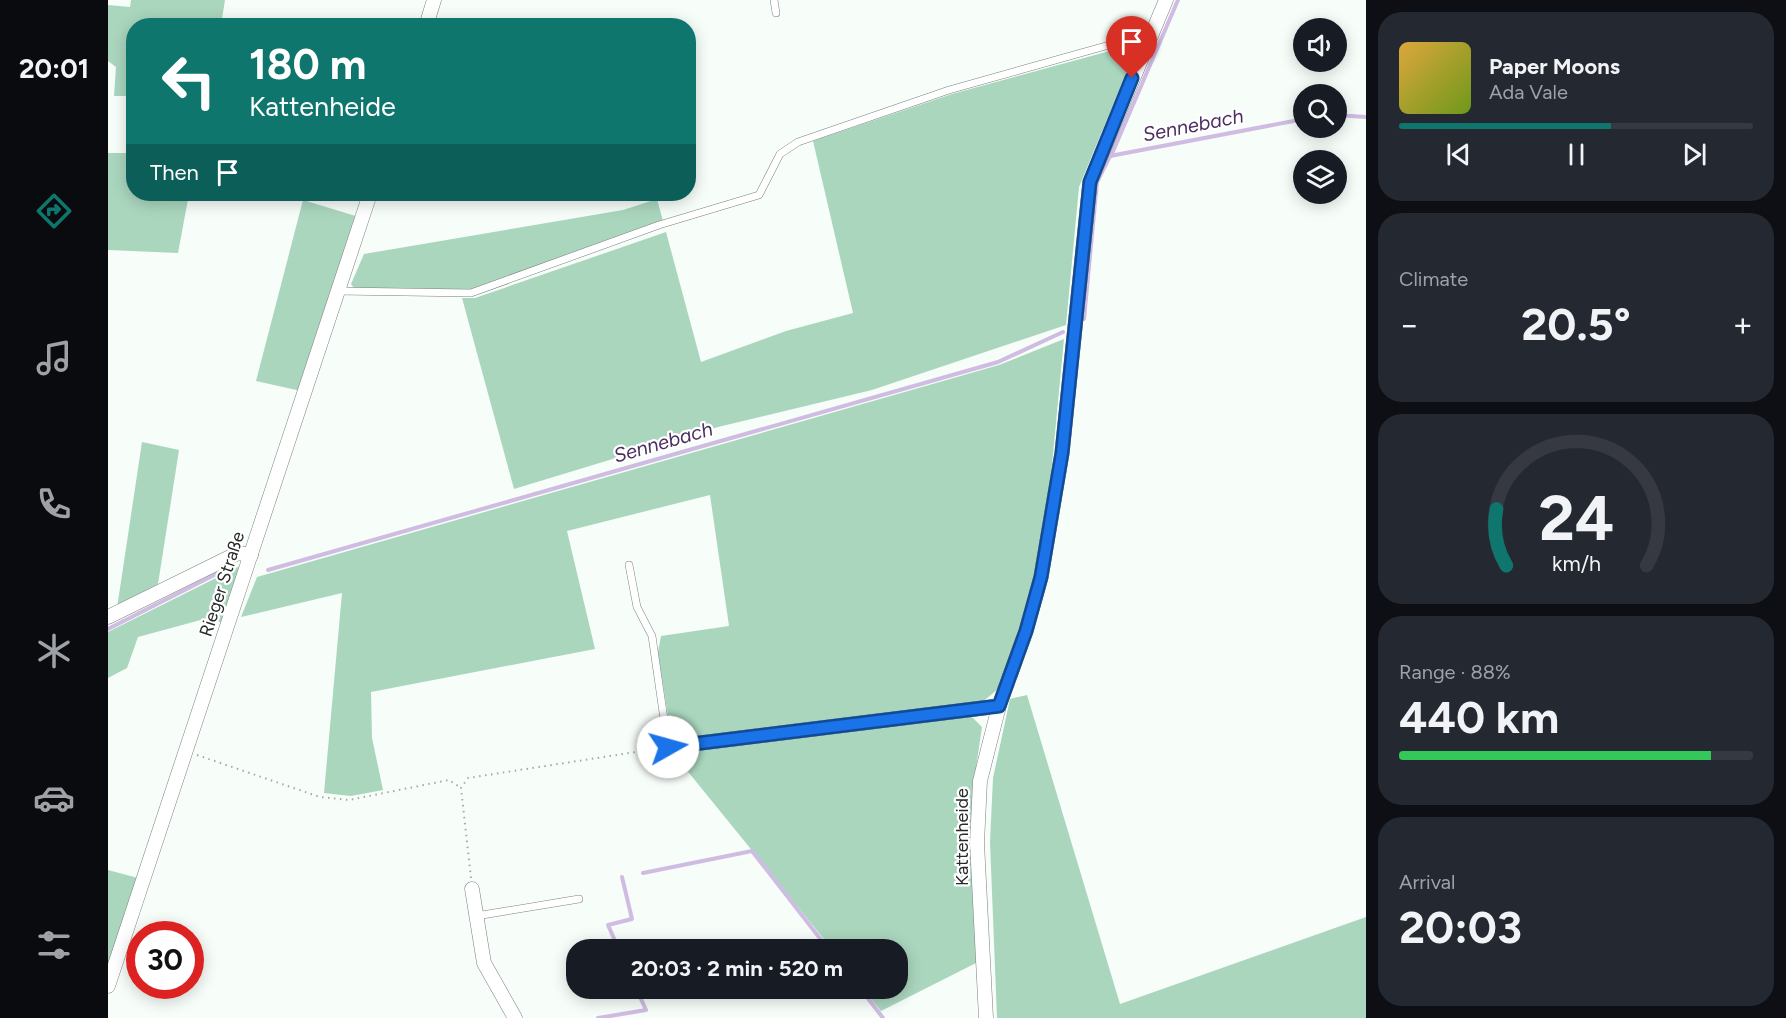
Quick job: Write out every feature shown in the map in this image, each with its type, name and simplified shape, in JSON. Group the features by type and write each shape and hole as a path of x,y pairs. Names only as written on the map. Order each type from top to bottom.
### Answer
{"street":[{"path":"428,18 434,0"},
{"name":"Kattenheide","path":"986,1018 977,843 980,782 999,706 1026,631 1041,577 1062,453 1090,182 1166,0"},
{"name":"Rieger Straße","path":"108,986 368,201"},
{"path":"108,617 238,553 251,555"},
{"path":"668,747 999,706"},
{"path":"472,889 484,963 515,1018"}],"lane":[{"path":"774,0 776,13"},
{"path":"338,291 471,293 659,225 759,195 780,154 798,142 949,90 1127,40 1148,41"},
{"path":"629,565 637,607 652,636 668,747"},
{"path":"476,916 579,899"}],"path":[{"path":"472,889 461,788 468,778 668,747"},
{"path":"185,752 320,797 349,800 449,780 461,788"}],"green space":[{"path":"131,0 225,0 222,18 126,18 126,96 114,96 116,67 108,61 108,5 130,7"},
{"path":"1128,46 1136,49 1079,187 1066,325 872,390 718,427 514,489 462,298 475,298 666,232 701,362 786,331 853,313 813,141 952,94"},
{"path":"108,153 126,153 126,201 188,201 178,253 108,250"},
{"path":"303,201 359,217 301,391 256,381"},
{"path":"658,201 663,221 470,291 354,288 351,284 364,254 623,210"},
{"path":"1064,339 1051,475 1034,575 998,689 979,705 690,742 678,739 670,729 658,652 661,636 729,626 710,495 567,531 595,649 371,692 372,738 383,790 351,796 324,793 342,593 241,617 257,577 999,365"},
{"path":"142,442 179,450 158,584 117,608"},
{"path":"242,565 223,623 208,618 138,637 127,668 108,678 108,632"},
{"path":"1027,695 1120,1004 1366,917 1366,1018 997,1018 990,842 993,778 1010,699"},
{"path":"969,714 982,727 972,795 978,962 908,997 908,939 824,939 672,752"},
{"path":"108,870 138,878 108,967"},
{"path":"871,999 905,999 881,1011"}],"waterway":[{"path":"1111,156 1178,0"},
{"name":"Sennebach","path":"1347,116 1366,117"},
{"name":"Sennebach","path":"1084,319 1097,182 1110,156 1293,121"},
{"name":"Sennebach","path":"268,570 998,362 1063,332"},
{"name":"Sennebach","path":"108,629 226,569"},
{"path":"643,873 752,851 820,939"},
{"path":"614,939 608,925 632,919 622,877"},
{"path":"598,1018 646,1010 641,999"},
{"path":"868,999 883,1018"}],"route":[{"path":"668,747 999,706 1026,631 1041,577 1062,453 1090,182 1132,78"}]}
